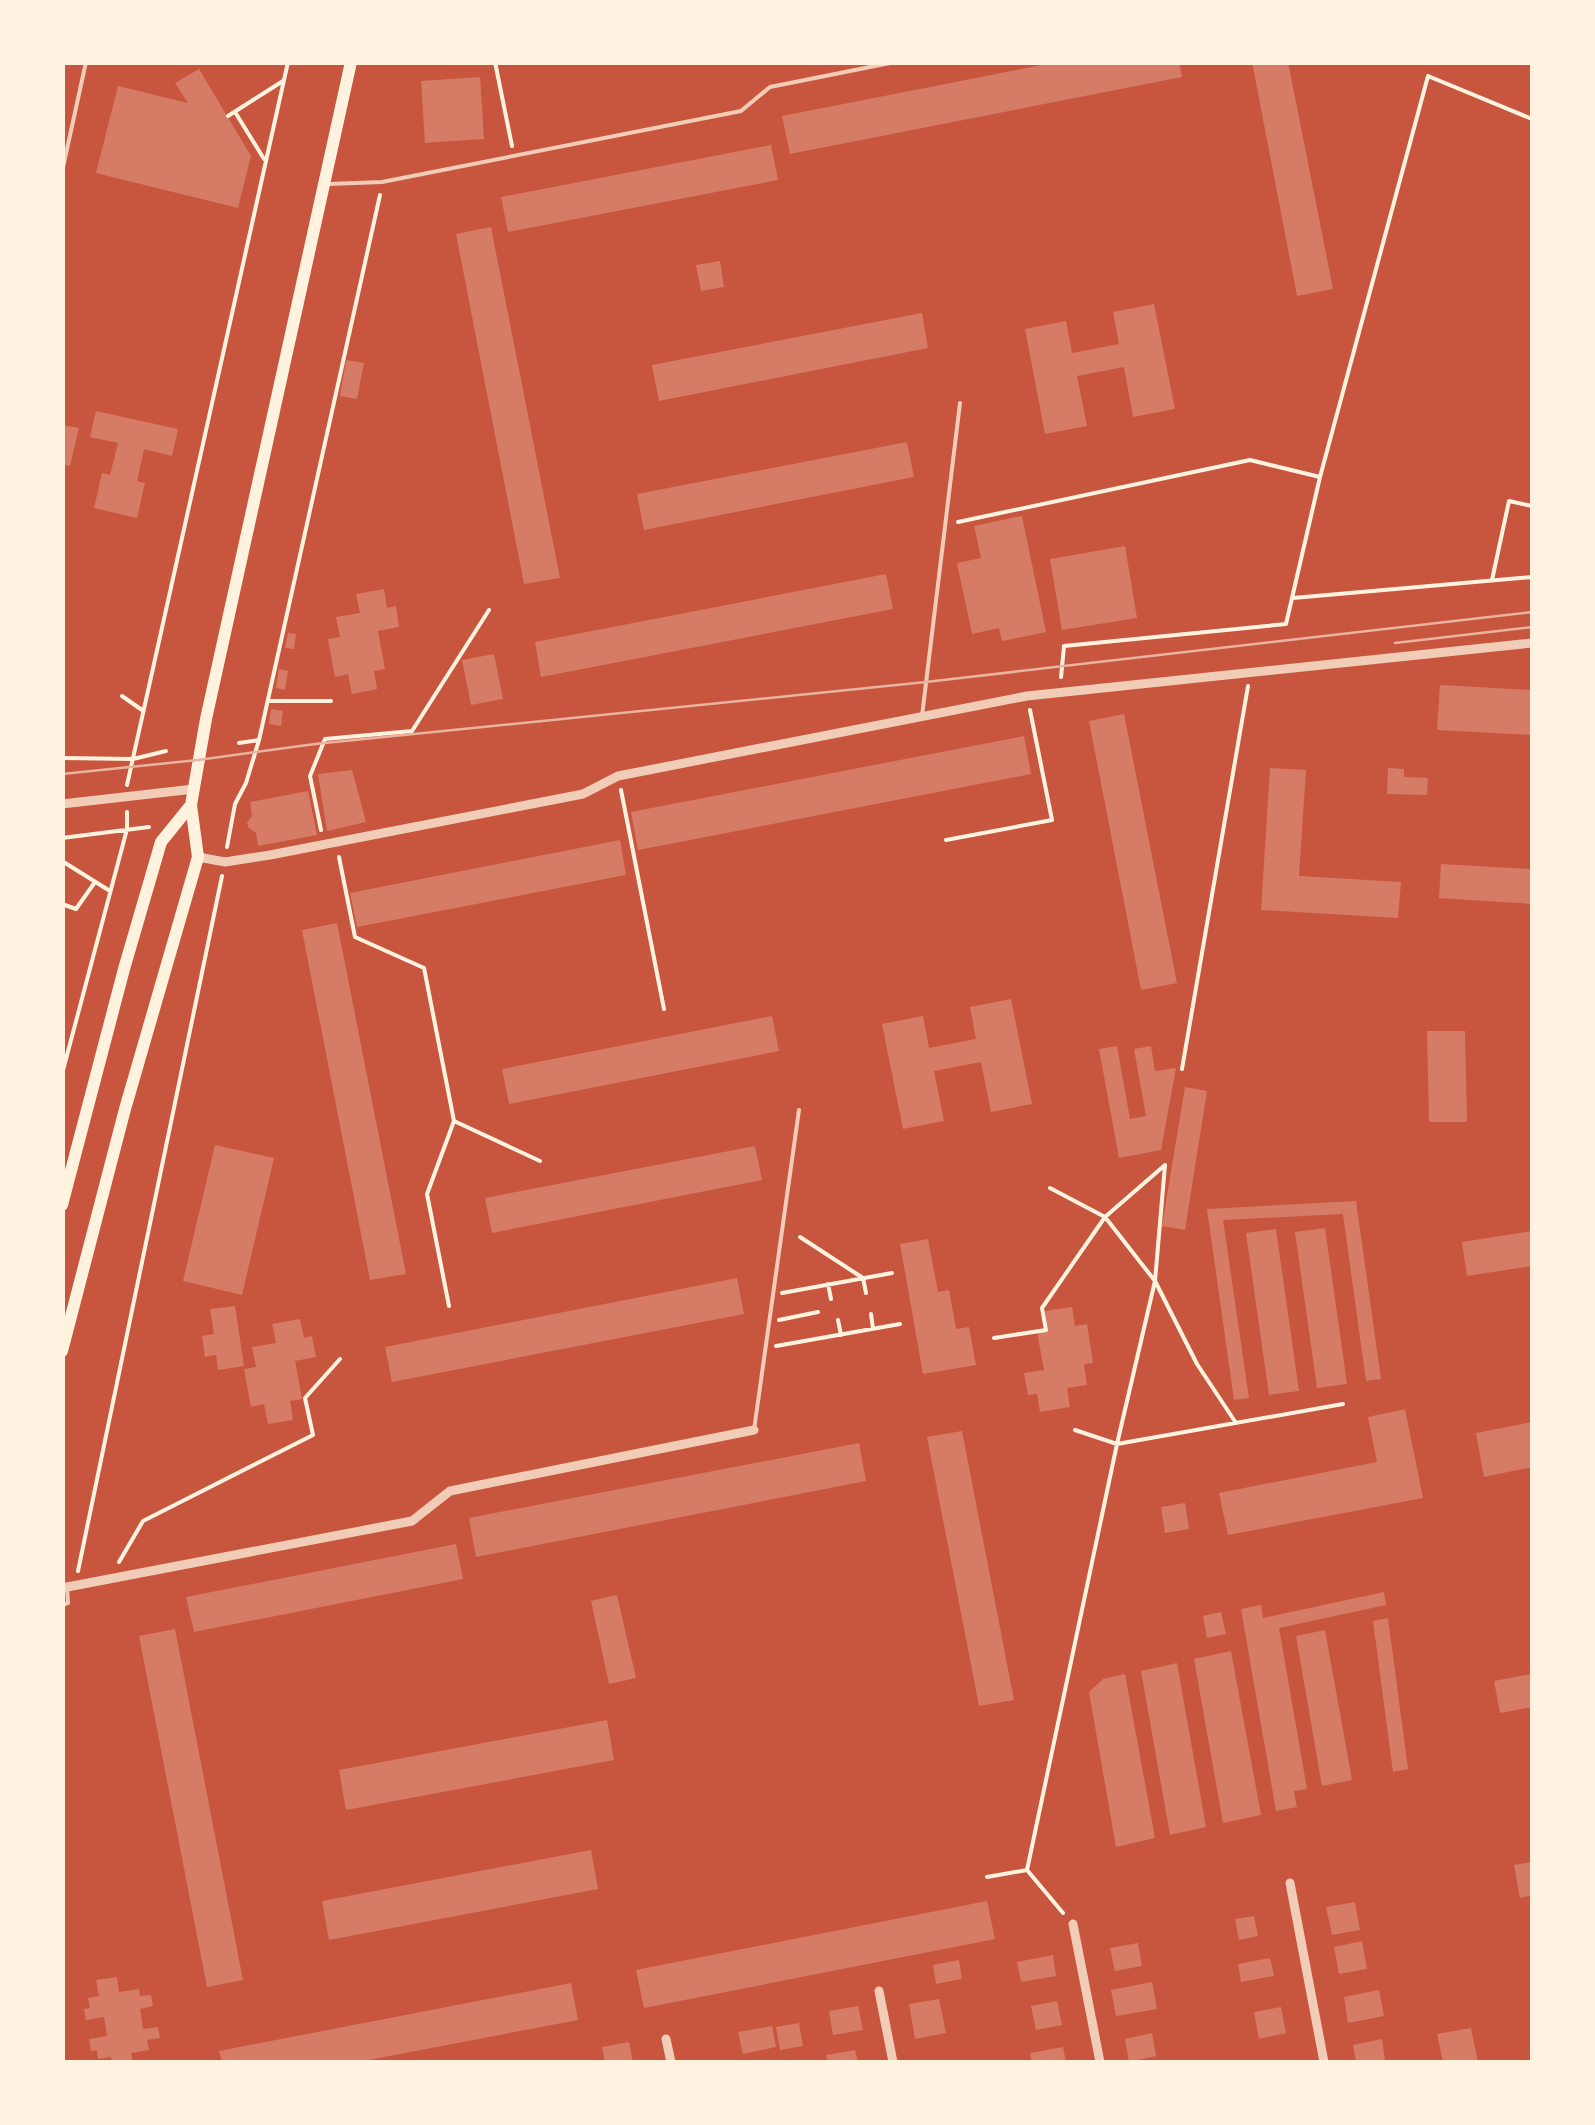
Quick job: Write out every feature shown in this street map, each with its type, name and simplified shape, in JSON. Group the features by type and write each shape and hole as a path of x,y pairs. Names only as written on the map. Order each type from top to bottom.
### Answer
{"main road":[{"path":"62,1351 125,1109 198,857 191,805 210,702 351,62"},
{"path":"62,1205 161,842 191,805"}],"street":[{"path":"198,857 225,862 336,842 583,794 618,776 1027,696 1532,643"},
{"path":"62,804 194,789"},
{"path":"68,1587 412,1521 450,1491 754,1430"},
{"path":"1290,1882 1324,2062"},
{"path":"1073,1924 1100,2062"},
{"path":"879,1991 893,2062"},
{"path":"666,2039 671,2062"}],"lane":[{"path":"62,172 86,62"},
{"path":"324,184 382,182 741,111 770,87 895,62"},
{"path":"922,716 960,403"},
{"path":"754,1430 799,1110"},
{"path":"62,1605 68,1604 68,1587"}],"path":[{"path":"126,791 288,62"},
{"path":"495,62 514,155"},
{"path":"1060,692 1064,646 1286,624 1320,477 1428,76 1532,118"},
{"path":"228,116 284,81"},
{"path":"235,112 265,162"},
{"path":"68,1587 235,804 259,740 382,182"},
{"path":"945,524 1250,460 1320,477"},
{"path":"1492,580 1509,502 1532,506"},
{"path":"1292,598 1532,577"},
{"path":"324,844 310,776 326,739 412,731 489,610"},
{"path":"1182,1069 1251,672"},
{"path":"122,696 142,710"},
{"path":"946,840 1052,820 1027,696"},
{"path":"268,701 331,701"},
{"path":"240,743 259,740"},
{"path":"62,758 133,759 166,751"},
{"path":"618,776 664,1009"},
{"path":"62,1074 128,828 126,808"},
{"path":"62,838 149,827"},
{"path":"216,841 228,843"},
{"path":"336,842 355,937 424,968 454,1121 426,1194 448,1306"},
{"path":"62,861 110,891"},
{"path":"62,904 76,910 95,882"},
{"path":"454,1121 540,1161"},
{"path":"994,1338 1046,1330 1042,1308 1104,1217 1165,1165 1155,1281 1026,1870"},
{"path":"1050,1188 1104,1217 1155,1281 1198,1364 1236,1423"},
{"path":"800,1237 863,1278 866,1293"},
{"path":"773,1295 892,1272"},
{"path":"828,1284 831,1299"},
{"path":"769,1322 818,1312"},
{"path":"871,1314 874,1328"},
{"path":"838,1320 841,1334"},
{"path":"766,1348 900,1324"},
{"path":"109,1579 142,1522 312,1435 306,1398 340,1359"},
{"path":"1076,1430 1117,1444 1342,1404"},
{"path":"987,1876 1026,1870"},
{"path":"1026,1870 1073,1924"}],"building":[{"path":"1057,62 1179,62 1182,77 790,154 782,116"},
{"path":"1252,62 1288,62 1333,289 1297,296"},
{"path":"199,69 251,156 238,208 96,173 118,86 188,103 175,83"},
{"path":"480,77 484,139 425,143 421,81"},
{"path":"771,145 778,180 508,232 501,197"},
{"path":"491,227 560,578 524,584 456,234"},
{"path":"720,261 724,287 701,291 696,265"},
{"path":"1154,304 1175,409 1133,417 1124,367 1077,376 1087,426 1045,434 1025,329 1066,321 1072,353 1119,344 1113,312"},
{"path":"922,313 928,348 659,401 652,365"},
{"path":"346,360 364,363 357,399 340,396"},
{"path":"96,411 178,429 172,456 144,449 137,481 145,483 137,518 94,508 102,473 110,475 118,443 90,437"},
{"path":"62,425 79,428 70,466 62,464"},
{"path":"907,442 914,477 644,530 637,494"},
{"path":"1022,516 1046,632 1002,641 999,628 972,634 957,563 981,558 974,526"},
{"path":"1125,546 1137,618 1062,630 1050,559"},
{"path":"886,574 893,609 541,677 535,642"},
{"path":"384,589 387,608 396,606 399,627 378,631 385,669 374,671 377,689 352,694 348,674 335,677 328,639 340,637 336,617 360,613 356,594"},
{"path":"288,633 296,634 294,649 285,648"},
{"path":"494,654 503,699 471,705 462,660"},
{"path":"279,669 288,671 285,690 276,688"},
{"path":"1440,685 1532,690 1532,735 1437,730"},
{"path":"271,709 283,711 281,726 269,724"},
{"path":"1124,714 1177,983 1141,990 1089,721"},
{"path":"1024,736 1031,774 638,850 631,812"},
{"path":"1270,768 1306,770 1299,876 1401,882 1398,918 1261,910"},
{"path":"1388,768 1404,769 1404,777 1428,778 1427,795 1387,794"},
{"path":"352,770 366,822 327,831 318,774"},
{"path":"308,791 317,835 258,846 256,833 247,823 252,816 250,802"},
{"path":"620,840 626,875 357,927 350,893"},
{"path":"1441,864 1532,869 1532,904 1439,898"},
{"path":"337,923 406,1274 370,1280 302,930"},
{"path":"1011,999 1032,1104 991,1112 981,1062 934,1071 944,1121 903,1129 882,1024 923,1016 929,1048 976,1039 970,1007"},
{"path":"772,1016 779,1051 509,1104 502,1069"},
{"path":"1427,1031 1465,1031 1467,1122 1429,1122"},
{"path":"1117,1046 1130,1119 1146,1116 1134,1049 1151,1046 1155,1071 1176,1068 1161,1150 1119,1158 1099,1049"},
{"path":"1185,1087 1207,1091 1185,1230 1162,1226"},
{"path":"215,1145 274,1158 242,1295 183,1281"},
{"path":"755,1146 762,1180 492,1233 485,1198"},
{"path":"1356,1201 1381,1379 1366,1381 1343,1214 1223,1220 1249,1398 1234,1400 1207,1209"},
{"path":"1325,1228 1347,1384 1317,1388 1295,1232"},
{"path":"1276,1229 1299,1391 1269,1395 1246,1233"},
{"path":"1532,1231 1532,1266 1467,1276 1462,1242"},
{"path":"928,1239 938,1292 949,1290 956,1329 969,1327 976,1365 923,1374 900,1244"},
{"path":"737,1278 744,1314 392,1382 385,1347"},
{"path":"235,1306 244,1366 218,1370 216,1355 205,1357 202,1336 214,1334 210,1309"},
{"path":"1072,1307 1075,1326 1087,1324 1093,1363 1084,1364 1087,1385 1067,1388 1070,1407 1040,1412 1037,1394 1028,1395 1024,1373 1044,1370 1037,1332 1048,1330 1045,1311"},
{"path":"300,1319 304,1338 312,1336 316,1357 295,1361 302,1399 290,1401 293,1420 268,1424 264,1404 251,1407 244,1369 256,1367 252,1347 276,1343 272,1324"},
{"path":"1405,1409 1423,1498 1228,1535 1219,1493 1377,1462 1368,1417"},
{"path":"1532,1422 1532,1467 1484,1477 1476,1433"},
{"path":"962,1431 1014,1700 979,1706 927,1437"},
{"path":"859,1443 866,1481 476,1557 469,1518"},
{"path":"1185,1503 1189,1529 1165,1533 1161,1507"},
{"path":"456,1544 463,1579 194,1632 186,1597"},
{"path":"1384,1592 1386,1605 1279,1628 1307,1789 1294,1791 1297,1807 1276,1811 1241,1609 1261,1605 1263,1618"},
{"path":"617,1595 636,1678 609,1684 591,1601"},
{"path":"1221,1612 1226,1634 1207,1638 1203,1616"},
{"path":"1388,1618 1408,1769 1393,1772 1373,1621"},
{"path":"175,1629 243,1980 207,1987 139,1636"},
{"path":"1325,1630 1352,1780 1322,1786 1296,1636"},
{"path":"1231,1651 1261,1815 1223,1823 1194,1659"},
{"path":"1177,1663 1206,1827 1170,1835 1141,1671"},
{"path":"1125,1674 1155,1838 1116,1847 1089,1692 1103,1679"},
{"path":"1532,1674 1532,1707 1500,1713 1494,1681"},
{"path":"607,1720 614,1760 346,1810 339,1770"},
{"path":"591,1850 598,1889 329,1940 322,1901"},
{"path":"1532,1862 1532,1895 1520,1898 1514,1865"},
{"path":"987,1901 995,1939 644,2008 636,1970"},
{"path":"1355,1902 1360,1930 1332,1935 1326,1907"},
{"path":"1254,1916 1258,1936 1239,1940 1235,1919"},
{"path":"1362,1941 1367,1969 1339,1974 1334,1947"},
{"path":"1138,1943 1142,1966 1115,1971 1110,1948"},
{"path":"1053,1955 1056,1976 1021,1982 1017,1962"},
{"path":"1270,1958 1274,1976 1241,1982 1238,1964"},
{"path":"959,1960 962,1979 936,1984 933,1965"},
{"path":"117,1977 119,1992 139,1989 140,1996 151,1995 153,2006 140,2009 143,2029 158,2027 160,2038 147,2040 149,2050 131,2053 133,2062 112,2062 111,2057 98,2059 97,2050 91,2051 89,2039 107,2036 104,2017 86,2020 84,2009 90,2008 88,1998 99,1996 96,1980"},
{"path":"1152,1982 1157,2009 1116,2016 1111,1990"},
{"path":"571,1983 578,2020 358,2062 222,2062 219,2051"},
{"path":"1379,1990 1384,2016 1348,2023 1344,1997"},
{"path":"939,1999 946,2033 915,2039 909,2004"},
{"path":"1057,2001 1062,2025 1036,2030 1031,2006"},
{"path":"858,2006 863,2030 833,2035 829,2011"},
{"path":"1281,2007 1286,2033 1259,2039 1254,2012"},
{"path":"799,2023 803,2046 780,2050 776,2027"},
{"path":"772,2026 776,2047 743,2054 738,2032"},
{"path":"1471,2028 1478,2062 1443,2062 1437,2034"},
{"path":"1152,2033 1156,2056 1129,2062 1125,2039"},
{"path":"1382,2039 1385,2060 1356,2062 1353,2045"},
{"path":"629,2042 633,2062 605,2062 602,2047"},
{"path":"1063,2047 1066,2062 1032,2062 1030,2053"},
{"path":"855,2050 858,2062 828,2062 826,2055"}],"tram line":[{"path":"62,774 315,744 926,682 1532,612"},
{"path":"1395,643 1532,627"}]}
